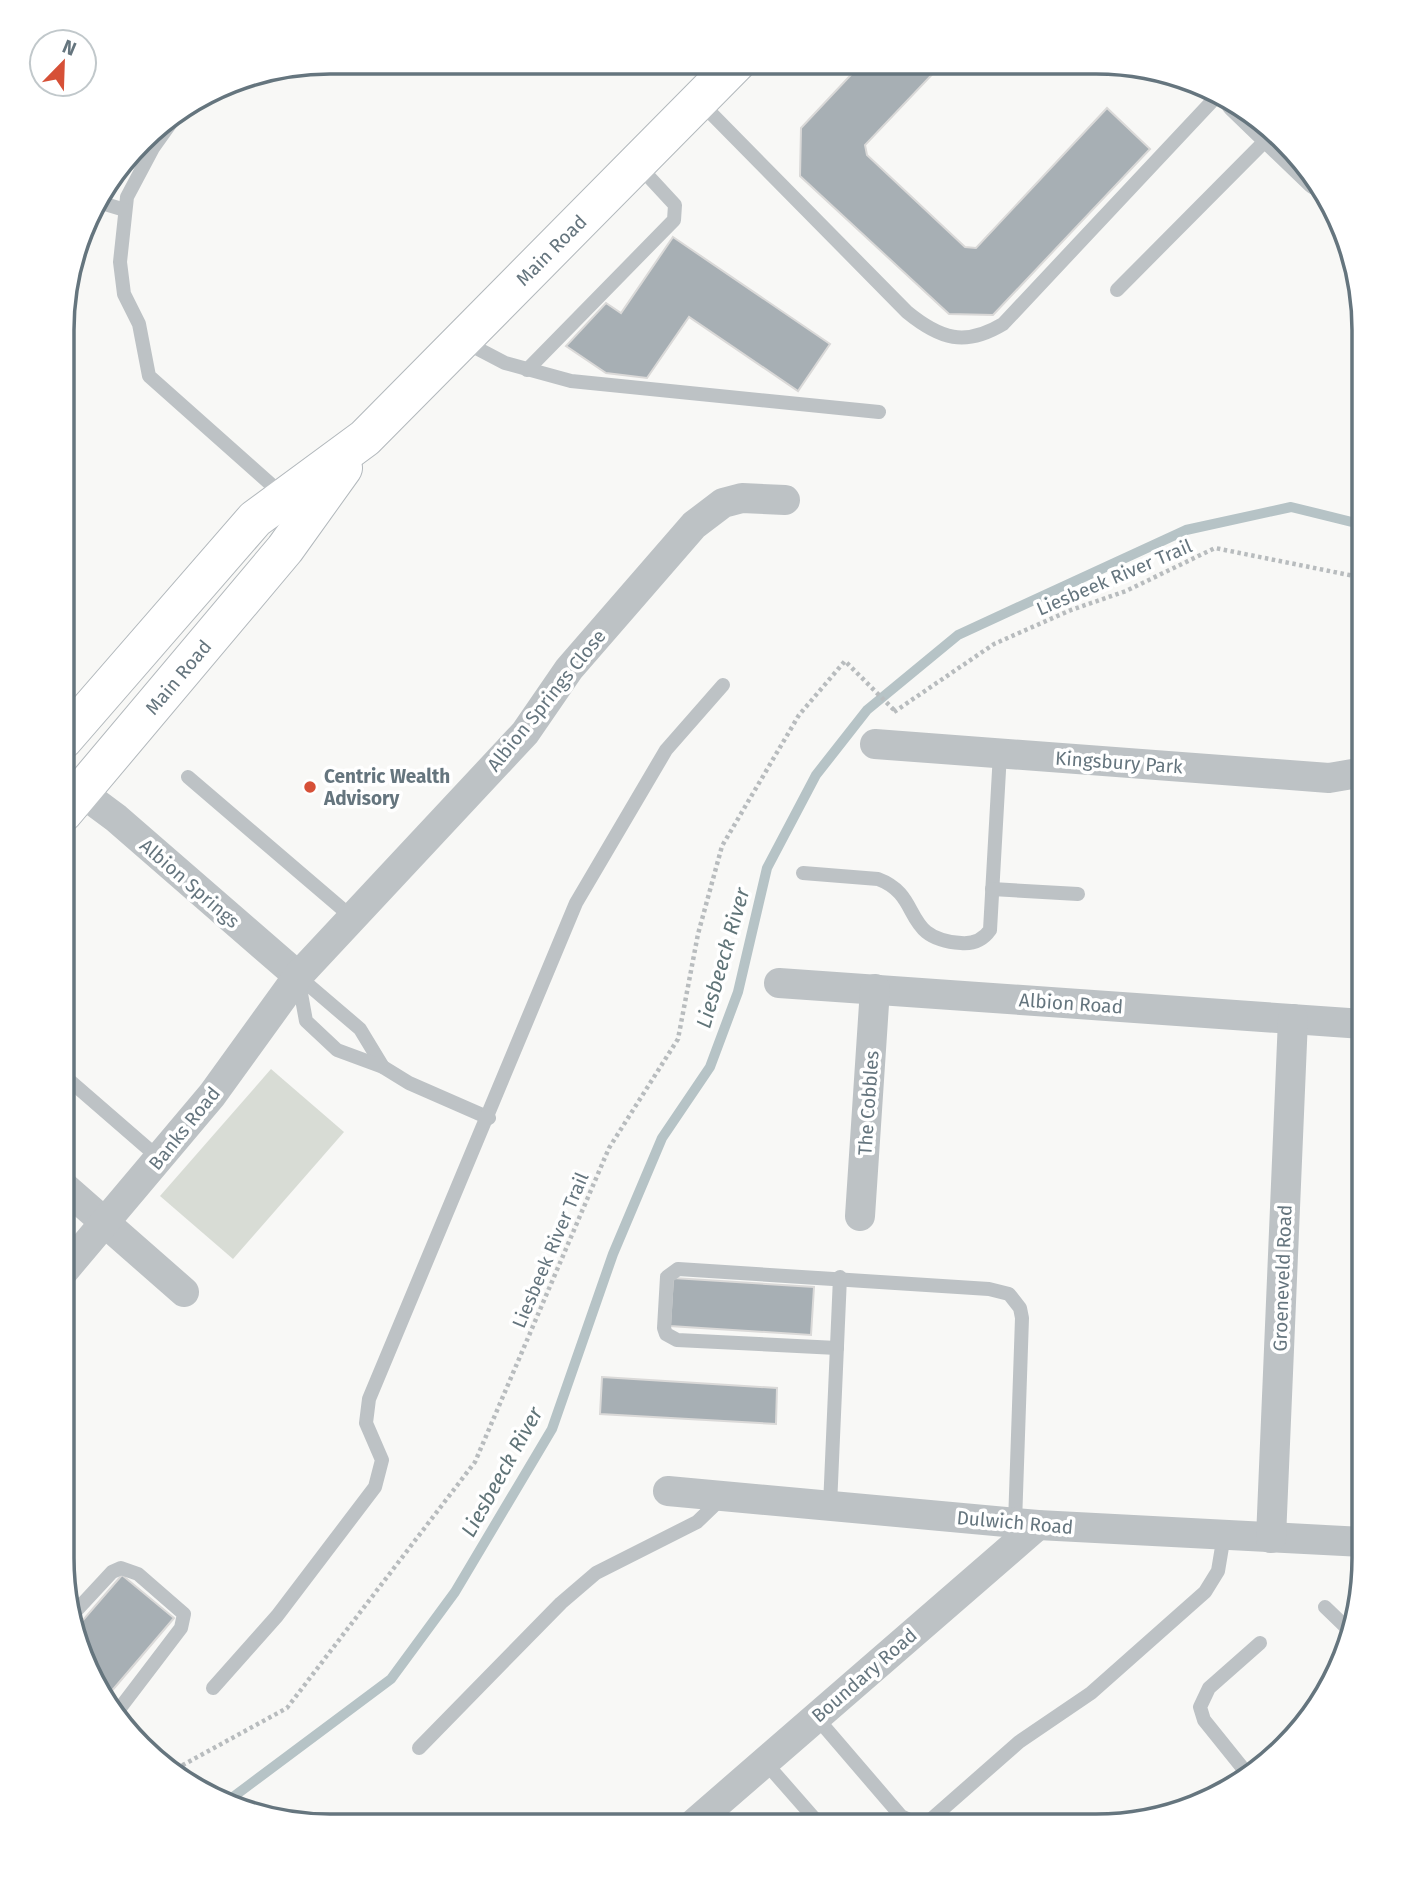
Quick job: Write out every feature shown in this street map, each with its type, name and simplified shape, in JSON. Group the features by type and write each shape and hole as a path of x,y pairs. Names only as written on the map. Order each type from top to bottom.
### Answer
{"main road":[{"name":"Main Road","path":"74,727 255,519 365,438 726,74"},
{"name":"Main Road","path":"74,788 285,549 365,438"}],"street":[{"name":"Albion Springs Close","path":"298,976 525,733 593,639 703,516 723,503 742,498 785,500"},
{"name":"Kingsbury Park","path":"875,744 1329,778 1352,774"},
{"name":"Albion Springs","path":"74,797 116,818 298,976"},
{"name":"Banks Road","path":"74,1259 212,1095 298,976"},
{"name":"Albion Road","path":"779,982 1352,1023"},
{"name":"The Cobbles","path":"860,1216 875,989"},
{"name":"Groeneveld Road","path":"1271,1538 1293,1019"},
{"path":"74,1195 184,1292"},
{"name":"Dulwich Road","path":"668,1491 1026,1524 1352,1542"},
{"name":"Boundary Road","path":"704,1814 816,1717 1026,1524"}],"lane":[{"path":"699,102 907,312 924,326 958,338 978,337 1003,324 1212,102"},
{"path":"164,134 135,180 125,210 120,281 139,324 149,376 286,497"},
{"path":"1117,290 1267,139"},
{"path":"527,370 674,220 675,205 637,164"},
{"path":"106,204 125,210"},
{"path":"462,341 502,362 572,381 879,412"},
{"path":"213,1688 277,1616 375,1487 382,1460 366,1423 369,1399 489,1118 558,944 586,883 631,815 666,750 723,685"},
{"path":"803,873 878,879 889,883 904,896 927,935 937,940 964,943 982,939 990,930 1000,753"},
{"path":"188,777 354,919"},
{"path":"992,889 1078,894"},
{"path":"298,976 306,1021 343,1054 383,1067 409,1083 489,1118"},
{"path":"298,976 360,1029 383,1067"},
{"path":"74,1084 160,1159"},
{"path":"836,1348 677,1340 666,1334 664,1328 665,1286 670,1271 678,1269 840,1277 1002,1290 1014,1298 1022,1318 1026,1524"},
{"path":"830,1506 840,1277"},
{"path":"419,1748 561,1603 596,1573 697,1522 724,1496"},
{"path":"937,1814 1019,1742 1091,1693 1205,1592 1218,1571 1224,1535"},
{"path":"78,1609 113,1572 121,1568 138,1574 184,1614 181,1628 121,1707"},
{"path":"1325,1608 1343,1625"},
{"path":"1243,1768 1204,1720 1200,1707 1209,1688 1260,1643"},
{"path":"816,1717 899,1814"},
{"path":"764,1761 810,1814"}],"path":[{"name":"Liesbeek River Trail","path":"180,1766 287,1708 475,1462 609,1148 678,1039 698,934 722,846 799,715 845,661 895,710 994,644 1071,610 1126,591 1215,548 1352,576"}],"shaded area":[{"path":"271,1069 344,1132 233,1259 160,1196"}],"building":[{"path":"852,74 933,74 865,145 867,155 965,247 976,248 1107,108 1150,149 993,315 949,314 800,176 801,128"},
{"path":"673,237 830,344 798,391 689,317 647,378 606,373 566,346 606,303 621,313"},
{"path":"673,1278 814,1287 811,1335 670,1326"},
{"path":"602,1377 777,1388 776,1424 600,1414"},
{"path":"122,1575 174,1618 111,1692 93,1657 81,1622"}],"waterway":[{"name":"Liesbeeck River","path":"234,1796 391,1679 455,1592 552,1429 613,1254 662,1138 710,1067 738,992 767,868 816,775 867,710 958,635 1186,530 1291,507 1352,522"}],"place":[{"name":"Centric Wealth Advisory","path":"310,787"}]}
